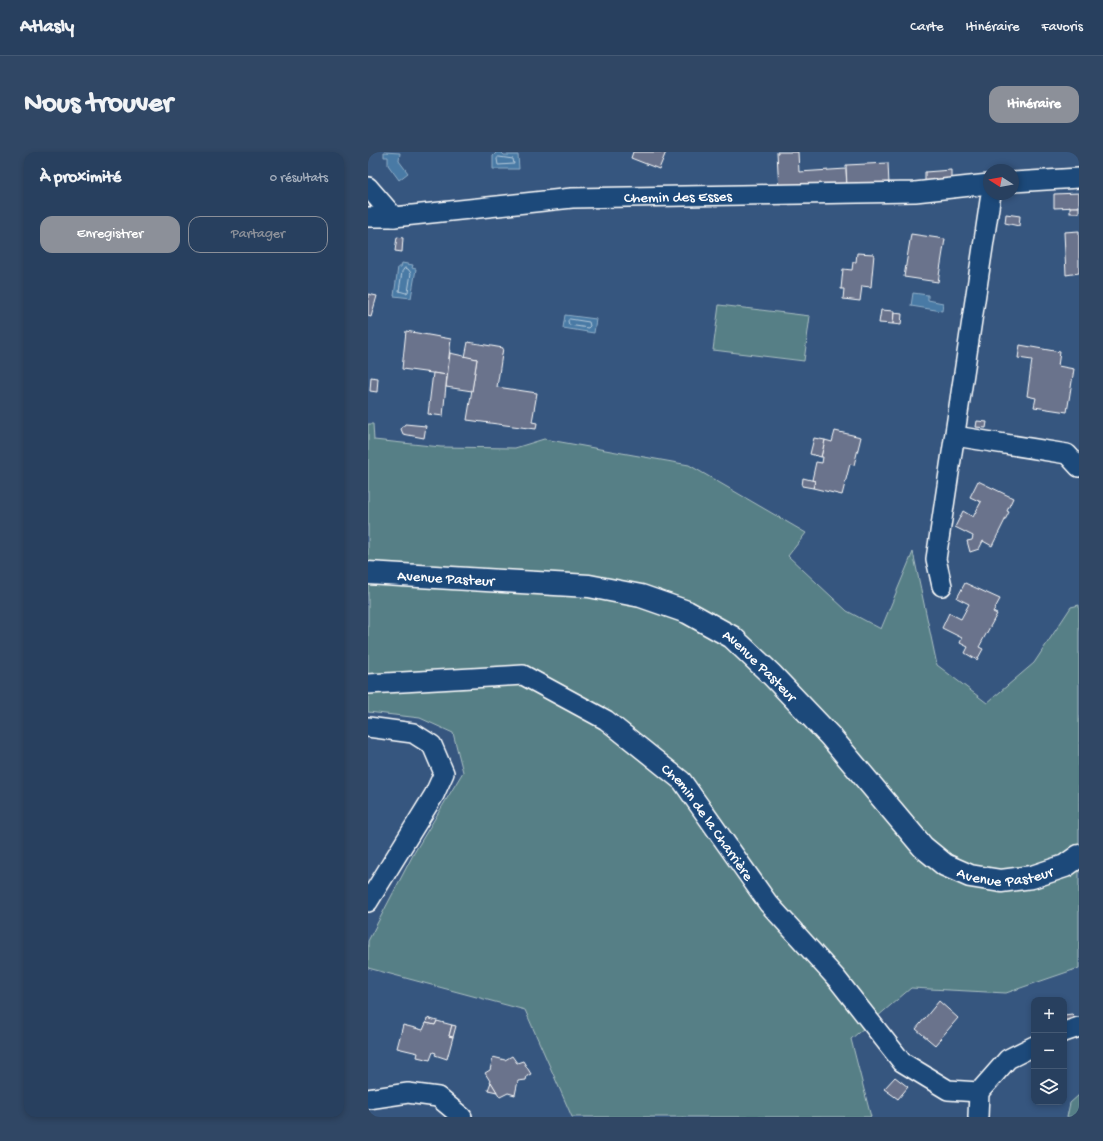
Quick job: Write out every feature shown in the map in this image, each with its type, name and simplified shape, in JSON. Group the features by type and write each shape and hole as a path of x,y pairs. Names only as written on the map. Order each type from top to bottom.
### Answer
{"main road":[{"name":"Avenue Pasteur","path":"368,573 589,586 641,596 687,612 732,638 772,675 830,736 923,847 946,865 970,876 1001,881 1032,877 1065,866 1079,856"}],"street":[{"path":"1019,182 1079,178"},
{"name":"Chemin des Esses","path":"368,217 394,217 572,198 915,192 983,185"},
{"path":"368,188 394,217"},
{"path":"942,586 936,559 990,200"},
{"path":"955,436 1067,454 1079,467"},
{"name":"Chemin de la Charrière","path":"368,684 523,675 606,720 682,780 768,903 838,979 902,1062 948,1090 979,1092"},
{"path":"368,727 413,733 432,745 444,773 434,795 368,902"},
{"path":"1067,1031 1079,1027"},
{"path":"978,1117 979,1092 1008,1059 1031,1048"},
{"path":"368,1099 408,1093 438,1097 462,1117"}],"green space":[{"path":"719,305 810,316 804,361 713,350"},
{"path":"368,424 373,424 374,440 441,447 515,448 544,439 689,465 806,533 788,556 847,611 881,629 913,552 937,665 987,703 1034,663 1071,607 1079,605 1079,968 1006,993 911,988 851,1039 871,1117 572,1117 525,1010 368,968 368,941 414,853 463,772 453,733 420,718 368,712"},
{"path":"1079,1095 1079,1117 1067,1117 1070,1103"}],"water":[{"path":"384,152 400,153 399,161 408,173 399,180 388,165 388,157 384,157"},
{"path":"497,152 501,152 504,155 518,155 519,169 493,169 493,156"},
{"path":"402,263 413,265 412,268 416,269 411,298 394,296 398,267 401,267"},
{"path":"913,293 928,295 928,300 943,303 942,311 911,306"},
{"path":"565,315 596,319 594,333 563,328"}],"building":[{"path":"633,152 666,152 659,169 631,158"},
{"path":"777,152 798,152 799,172 846,169 847,188 779,191"},
{"path":"888,163 889,185 847,188 846,165"},
{"path":"951,170 951,182 925,184 925,172"},
{"path":"1079,193 1079,207 1054,208 1054,194"},
{"path":"1070,207 1079,207 1079,213 1070,213"},
{"path":"1006,214 1020,216 1019,226 1005,223"},
{"path":"1079,231 1079,273 1066,275 1064,232"},
{"path":"911,234 945,239 938,282 904,277"},
{"path":"397,237 403,238 402,252 395,251"},
{"path":"857,253 874,254 871,287 862,286 860,301 843,299 844,289 841,289 843,269 852,270 853,262 856,262"},
{"path":"368,294 377,296 371,317 368,316"},
{"path":"881,310 894,311 893,324 879,323"},
{"path":"894,313 902,314 901,325 893,324"},
{"path":"406,331 451,339 447,375 402,369"},
{"path":"468,342 503,348 497,387 537,393 532,422 537,423 536,429 467,420 477,359 465,357"},
{"path":"1020,345 1060,352 1058,366 1074,369 1067,412 1034,407 1036,398 1027,396 1032,360 1018,358"},
{"path":"450,353 477,359 472,391 446,387"},
{"path":"433,373 447,375 443,416 428,414"},
{"path":"371,377 378,378 377,392 370,391"},
{"path":"977,421 987,422 986,428 976,427"},
{"path":"405,424 426,426 424,438 403,434 401,429"},
{"path":"835,431 861,437 854,465 850,464 842,495 813,488 815,481 812,480 816,462 822,463 823,457 821,457 825,440 832,442"},
{"path":"814,438 825,440 821,457 810,454"},
{"path":"803,478 815,481 813,488 802,486"},
{"path":"978,481 1013,498 1007,511 1009,512 992,546 983,541 979,549 970,552 967,541 972,540 973,536 955,527 963,511 973,517 981,502 970,497"},
{"path":"965,583 1000,599 993,612 997,614 979,647 983,649 977,660 965,653 968,647 960,643 962,638 942,628 949,613 961,619 969,604 957,598"},
{"path":"939,1001 958,1018 935,1045 916,1029"},
{"path":"1072,1014 1078,1020 1067,1023 1067,1015"},
{"path":"427,1018 437,1021 435,1025 426,1023"},
{"path":"437,1021 452,1025 449,1036 453,1037 447,1059 435,1055 436,1053 433,1052 430,1060 417,1057 418,1053 397,1048 403,1025 423,1030 426,1023 435,1025"},
{"path":"452,1025 456,1026 453,1037 449,1036"},
{"path":"512,1056 517,1063 523,1061 531,1074 527,1076 526,1080 518,1081 515,1095 508,1093 500,1097 485,1073 490,1070 493,1057 505,1060"},
{"path":"895,1077 908,1087 898,1099 884,1089"},
{"path":"491,1082 497,1092 488,1090"}]}
